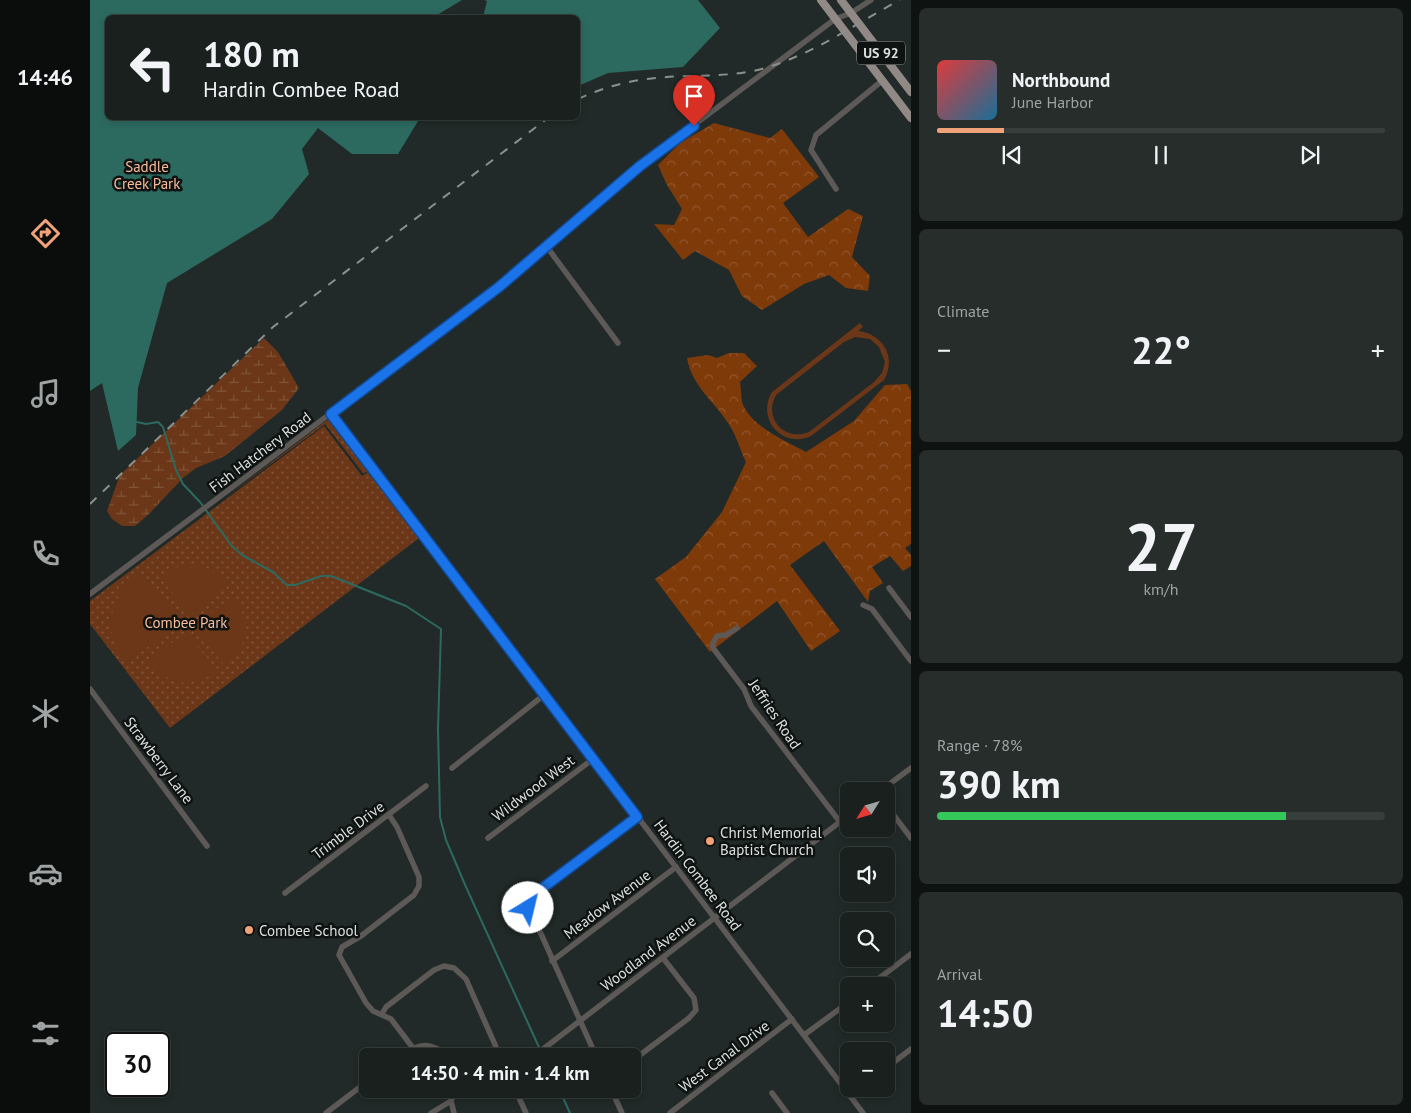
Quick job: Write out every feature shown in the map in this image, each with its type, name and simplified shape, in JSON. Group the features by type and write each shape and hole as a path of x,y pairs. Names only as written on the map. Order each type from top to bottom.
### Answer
{"main road":[{"name":"US 92","path":"821,0 911,118"},
{"name":"US 92","path":"841,0 911,92"}],"street":[{"name":"Fish Hatchery Road","path":"90,594 494,292 640,166 836,19 851,13 871,0"},
{"path":"836,189 814,157 812,144 816,135 883,80"},
{"path":"547,247 618,343"},
{"name":"Hardin Combee Road","path":"331,414 840,1083"},
{"path":"889,588 911,617"},
{"path":"863,605 872,609 911,661"},
{"name":"Jeffries Road","path":"738,628 726,636 717,636 713,644 714,648 744,689 751,706 840,822"},
{"name":"Strawberry Lane","path":"90,689 207,846"},
{"path":"452,768 544,694"},
{"name":"Wildwood West","path":"488,838 593,758"},
{"path":"892,782 911,768"},
{"name":"Trimble Drive","path":"285,893 426,786"},
{"path":"389,815 397,827 419,877 419,886 414,894 360,936 342,947 339,955 363,999 373,1011 391,1019 413,1048 430,1045 435,1048"},
{"path":"592,1048 529,912 529,902 532,896 637,817"},
{"path":"895,817 911,838"},
{"name":"Woodland Avenue","path":"544,1048 840,822"},
{"name":"Meadow Avenue","path":"552,961 676,867"},
{"path":"881,977 911,954"},
{"path":"641,1054 689,1018 696,1010 694,998 663,958"},
{"path":"382,1014 386,1007 434,970 444,966 454,968 466,979 496,1048"},
{"path":"804,1035 840,1009"},
{"name":"West Canal Drive","path":"670,1113 792,1020"},
{"path":"895,1061 911,1049"},
{"path":"326,1113 359,1089"},
{"path":"772,1093 787,1113"},
{"name":"Hardin Combee Road","path":"851,1097 863,1113"},
{"path":"431,1113 451,1101 452,1098"},
{"path":"519,1098 526,1113"},
{"path":"615,1098 622,1113"},
{"path":"451,1101 454,1113"}],"green space":[{"path":"714,123 770,138 782,129 819,177 783,203 808,237 848,209 863,216 852,257 870,276 868,291 846,288 829,275 804,284 762,310 742,296 729,270 695,251 683,260 654,224 674,225 682,209 667,185 658,165 680,143"},
{"path":"860,323 863,327 858,331 867,333 881,342 888,355 888,371 884,380 811,436 800,439 790,438 782,435 775,429 767,412 772,392","holes":["855,337 870,339 879,347 885,362 882,373 874,382 809,432 791,434 778,426 772,411 776,395 844,342"]},
{"path":"264,338 278,352 299,388 282,410 225,456 196,468 183,478 135,526 122,526 112,519 107,511 120,475"},
{"path":"729,353 744,353 757,366 740,382 742,402 746,411 769,432 806,452 854,421 885,385 907,384 911,391 911,544 905,548 911,555 911,566 903,571 890,556 872,567 883,583 870,591 868,602 824,541 790,565 840,631 811,651 777,601 710,652 655,579 686,557 722,512 746,462 731,427 698,385 693,377 687,358 708,355 717,358"},
{"path":"330,418 419,534 370,471 363,473 325,424 226,497"},
{"name":"Combee Park","path":"324,426 362,476 368,472 419,538 170,728 90,624 90,601"},
{"path":"198,564 209,569 229,585 192,614 188,613 160,577 178,567"},
{"path":"138,572 181,621 180,626 126,661 113,638 112,614 121,592"},
{"path":"233,596 243,616 245,633 239,649 224,665 196,630 197,624"},
{"path":"186,633 217,670 199,681 180,682 171,679 155,669 148,661"}],"shaded area":[{"path":"90,0 462,0 437,15 105,15 105,120 419,120 398,154 352,154 318,128 302,149 309,174 272,219 167,283 138,388 136,435 118,451 102,383 90,391"},
{"path":"484,0 698,0 720,28 683,67 608,73 580,85 580,15 484,15 487,1"}],"waterway":[{"path":"137,422 146,424 158,422 163,427 176,470 183,484 200,502 231,545 242,555 273,572 287,585 295,585 321,576 331,576 406,606 441,629 438,729 440,817 446,840 466,887 539,1048"},
{"path":"563,1098 570,1113"}],"railway":[{"path":"580,98 611,86 638,80 740,73 773,66 828,41 900,0"},
{"path":"90,504 273,327 545,120"}],"place":[{"name":"Christ Memorial Baptist Church","path":"710,841"},
{"name":"Combee School","path":"249,930"}],"route":[{"path":"528,908 532,896 637,817 331,414 499,287 640,166 694,126"}],"park label":[{"name":"Saddle Creek Park","path":"147,174"}]}
